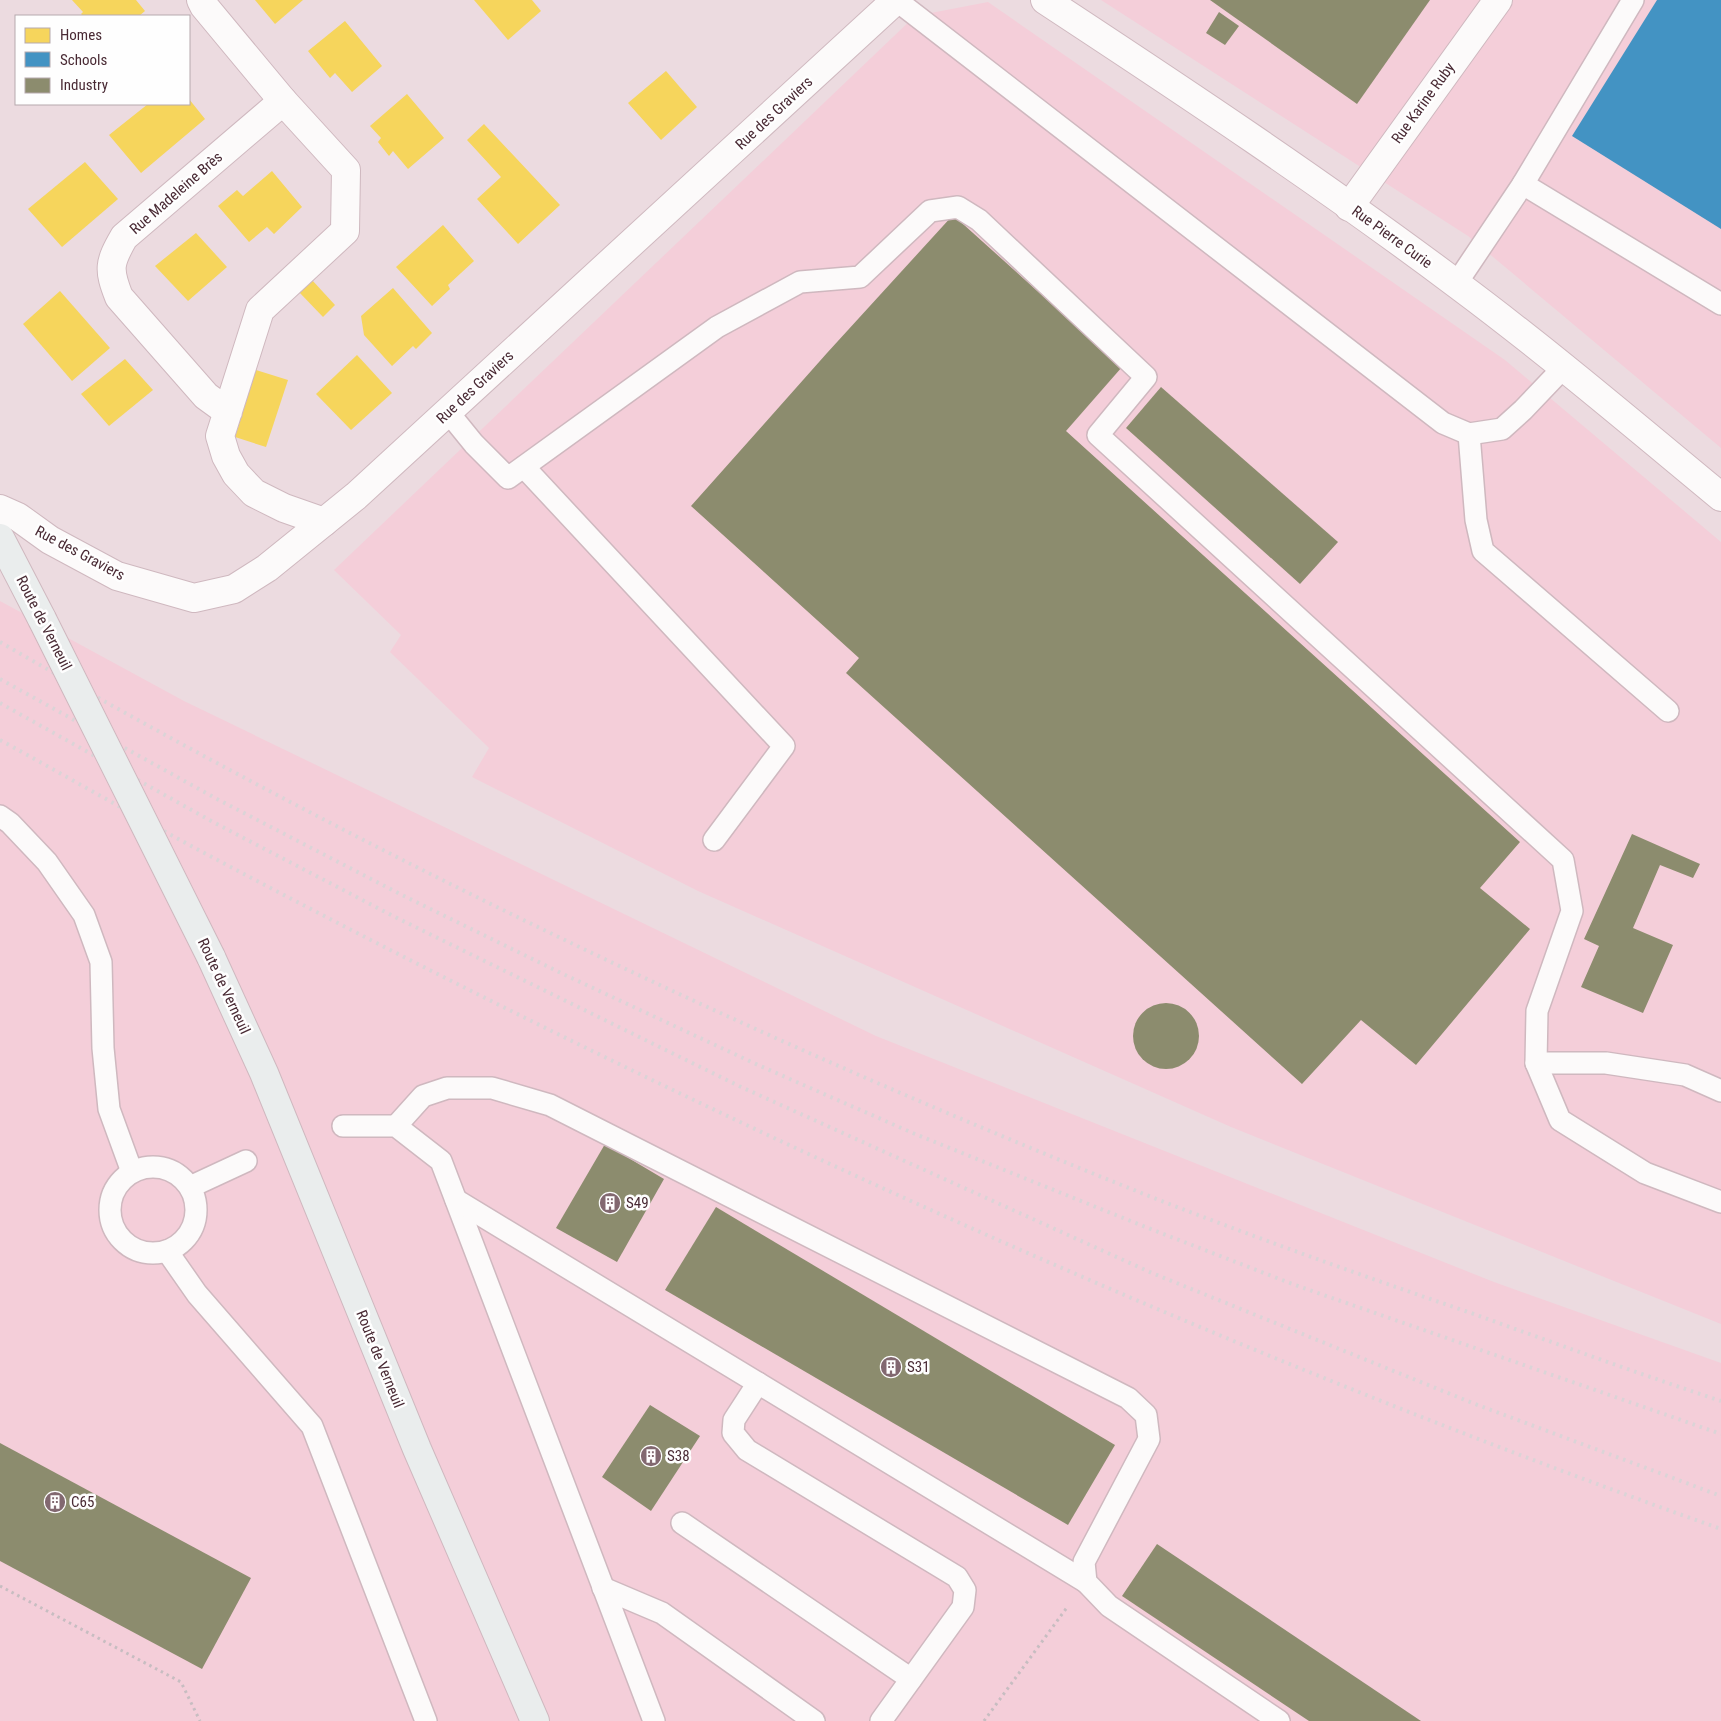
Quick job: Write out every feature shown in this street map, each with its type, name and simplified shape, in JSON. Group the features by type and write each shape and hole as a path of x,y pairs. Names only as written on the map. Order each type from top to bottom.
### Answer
{"main road":[{"name":"Route de Verneuil","path":"0,538 42,618 211,957 264,1073 417,1449 535,1721"},
{"name":"Route de Verneuil","path":"417,1449 514,1721"}],"street":[{"path":"202,0 204,6 283,101 346,170 345,231 260,310 220,436 226,456 236,474 254,493 284,508 324,522"},
{"name":"Rue des Graviers","path":"0,509 18,517 50,540 117,576 194,598 234,589 267,568 356,496 896,0"},
{"name":"Rue Pierre Curie","path":"1046,0 1246,133 1456,284 1564,367 1721,497"},
{"name":"Rue Karine Ruby","path":"1349,207 1498,0"},
{"name":"Rue Madeleine Brès","path":"228,412 206,396 119,297 111,278 113,256 124,237 283,101"}],"lane":[{"path":"896,0 1443,423 1469,434 1502,429 1564,367"},
{"path":"1456,284 1523,184 1633,0"},
{"path":"1523,184 1721,304"},
{"path":"448,412 474,444 508,478 717,327 800,282 860,277 930,211 958,207 979,220 1146,377 1098,435 1563,860 1572,911 1536,1011 1536,1063 1560,1120 1645,1173 1721,1202"},
{"path":"1469,434 1476,520 1483,551 1668,711"},
{"path":"524,467 784,746 714,840"},
{"path":"0,816 10,823 47,862 84,915 101,962 103,1048 110,1109 132,1172"},
{"path":"1536,1063 1606,1062 1685,1074 1721,1091"},
{"path":"396,1126 423,1096 446,1088 492,1088 550,1105 1128,1398 1146,1415 1149,1439 1084,1562 1086,1582"},
{"path":"343,1126 396,1126 441,1161 654,1721"},
{"path":"190,1187 246,1161"},
{"path":"158,1167 170,1170 181,1177 190,1187 195,1199 196,1212 194,1224 188,1235 179,1245 168,1251 154,1253 140,1251 127,1244 117,1234 111,1220 110,1206 114,1193 121,1181 132,1172 158,1167"},
{"path":"456,1200 1086,1582 1110,1606 1280,1721"},
{"path":"168,1251 198,1294 312,1426 426,1721"},
{"path":"758,1383 734,1420 733,1433 747,1450 957,1577 965,1590 963,1607 881,1721"},
{"path":"682,1523 912,1679"},
{"path":"604,1588 662,1613 814,1721"}],"path":[{"path":"984,1721 1086,1582"},
{"path":"0,1586 181,1682 200,1721"}],"shaded area":[{"path":"1101,0 1721,0 1721,448 1468,236"},
{"path":"988,2 1505,360 1721,542 1721,1324 1231,1127 698,891 472,777 489,748 390,652 401,635 334,570 915,16"},
{"path":"0,601 184,701 876,1036 1494,1282 1721,1363 1721,1721 0,1721"}],"building: Homes":[{"path":"72,0 136,0 145,11 140,15 82,15 83,12"},
{"path":"255,0 303,0 275,24"},
{"path":"474,0 532,0 541,11 508,40"},
{"path":"345,21 382,66 352,92 335,73 330,78 308,51"},
{"path":"666,71 697,107 661,140 628,103"},
{"path":"407,94 444,138 408,169 393,151 389,156 378,142 381,138 370,126"},
{"path":"190,100 205,119 141,173 109,135 147,105 190,105"},
{"path":"484,124 560,205 518,244 477,199 501,177 467,140"},
{"path":"85,162 118,199 62,247 28,209"},
{"path":"272,171 302,207 274,234 267,227 249,242 218,206 237,190 243,196"},
{"path":"443,225 474,261 448,285 450,289 432,306 396,267"},
{"path":"196,233 227,267 188,301 155,266"},
{"path":"312,280 335,305 323,317 299,292"},
{"path":"393,288 432,333 416,349 413,346 392,366 364,335 361,316"},
{"path":"60,291 110,348 72,381 23,324"},
{"path":"357,355 392,393 351,430 316,394"},
{"path":"125,359 153,390 109,426 81,394"},
{"path":"256,370 288,380 266,447 235,437"}],"building: Schools":[{"path":"1657,0 1721,0 1721,229 1572,136"}],"building: Industry":[{"path":"1210,0 1430,0 1357,104"},
{"path":"1219,12 1239,26 1225,45 1206,33"},
{"path":"953,215 1122,367 1066,431 1520,842 1480,888 1530,929 1416,1065 1361,1020 1302,1084 846,673 859,658 691,506"},
{"path":"1161,387 1338,542 1300,584 1126,428"},
{"path":"1632,834 1700,864 1693,878 1660,865 1633,928 1673,945 1643,1013 1581,987 1599,946 1584,939"},
{"path":"1160,1003 1172,1003 1184,1008 1194,1018 1199,1030 1197,1049 1184,1064 1172,1069 1160,1069 1148,1064 1138,1054 1133,1042 1133,1030 1138,1018 1148,1008"},
{"name":"S49","path":"605,1144 664,1179 617,1262 556,1228"},
{"name":"S31","path":"716,1207 1115,1445 1068,1525 665,1290"},
{"name":"S38","path":"650,1405 700,1436 651,1511 602,1477"},
{"name":"C65","path":"0,1443 251,1578 202,1669 0,1561"},
{"path":"1157,1544 1421,1721 1309,1721 1122,1596"}],"railway":[{"path":"0,642 282,798 425,871 715,1011 862,1076 1010,1139 1198,1215 1353,1272 1721,1401"},
{"path":"0,679 217,799 400,894 563,974 758,1065 915,1134 1295,1285 1721,1434"},
{"path":"0,703 213,822 393,916 739,1086 1152,1273 1475,1404 1721,1496"},
{"path":"0,740 197,849 407,958 590,1050 961,1224 1338,1384 1529,1458 1721,1529"}],"place":[{"name":"S49","path":"610,1203"},
{"name":"S31","path":"891,1367"},
{"name":"S38","path":"651,1456"},
{"name":"C65","path":"55,1502"}]}
